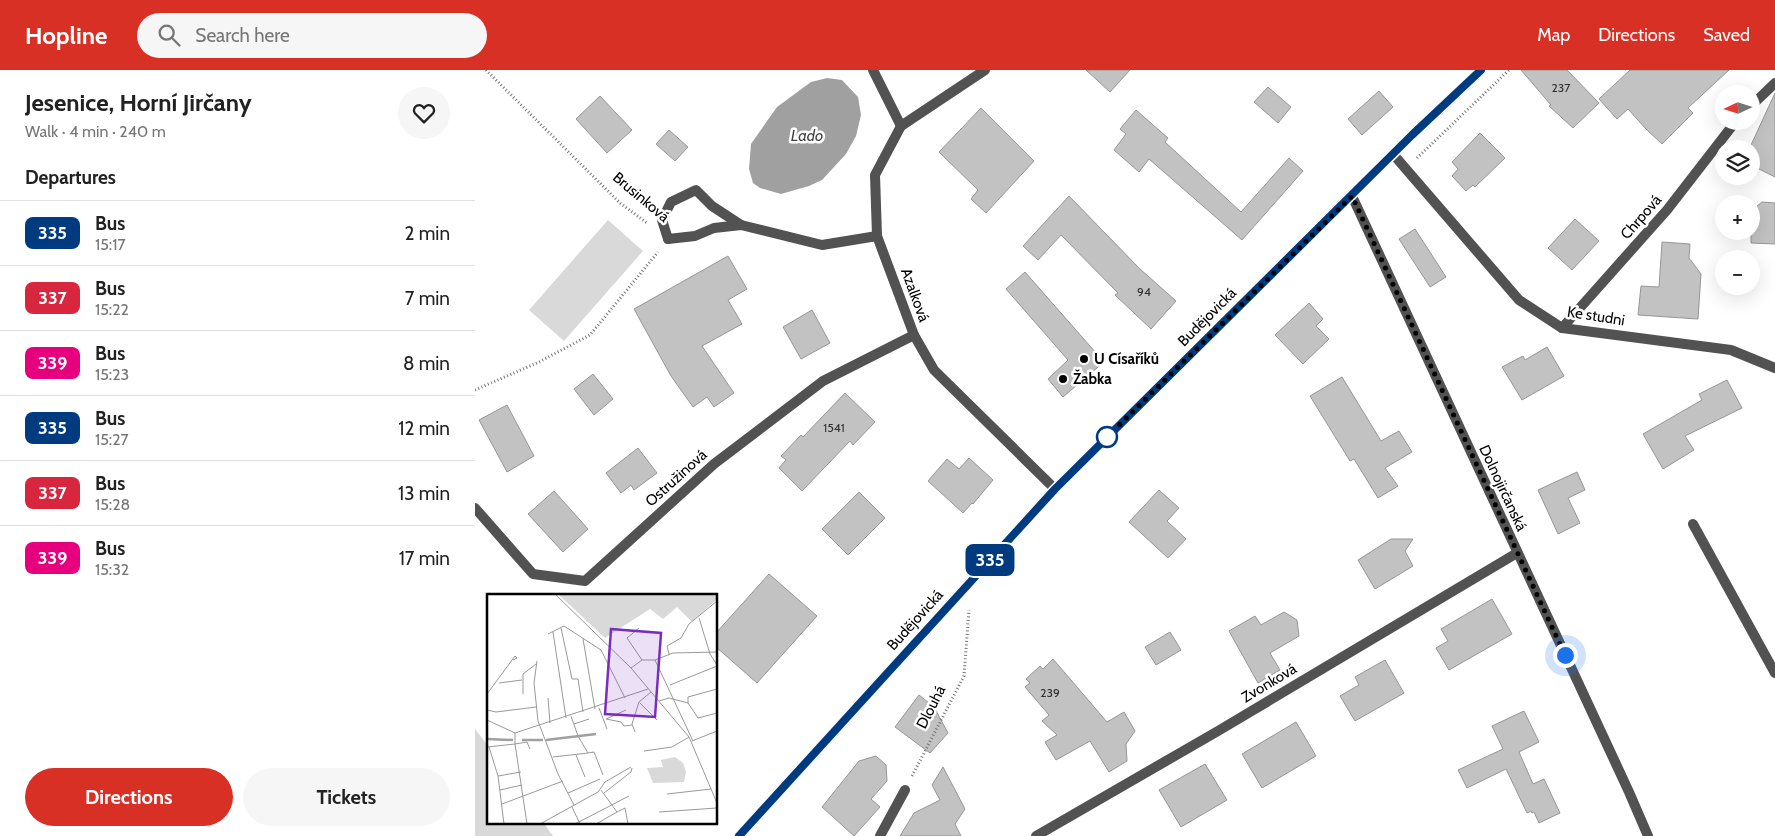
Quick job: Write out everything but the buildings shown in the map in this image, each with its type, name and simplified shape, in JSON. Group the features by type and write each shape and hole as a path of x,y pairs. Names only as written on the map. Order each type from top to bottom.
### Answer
{"main road":[{"name":"Budějovická","path":"739,836 1055,489 1393,154 1481,70"}],"street":[{"path":"873,70 901,126 985,70"},
{"path":"1760,97 1775,83"},
{"name":"Azalková","path":"901,126 875,175 877,236 914,335 934,370 1055,489"},
{"name":"Chrpová","path":"1562,328 1667,210 1730,130"},
{"name":"Ke studni","path":"1393,154 1519,300 1562,328 1731,350 1775,368"},
{"path":"668,239 662,220 671,202 696,190 712,206 741,225"},
{"name":"Dolnojirčanská","path":"1352,196 1648,836"},
{"name":"Brusinková","path":"668,239 695,236 714,228 741,225 822,245 877,236"},
{"name":"Ostružinová","path":"475,508 533,574 585,581 714,464 823,381 914,335"},
{"path":"1693,524 1775,673"},
{"name":"Zvonková","path":"1035,836 1226,726 1517,553"},
{"path":"880,836 905,790"}],"path":[{"name":"Brusinková","path":"486,70 620,203 668,239"},
{"path":"1406,169 1509,70"},
{"path":"475,390 539,362 590,335 668,239"},
{"name":"Dlouhá","path":"905,790 964,676 971,581"}],"shaded area":[{"path":"608,220 643,251 564,341 529,310"},
{"path":"475,729 487,744 487,824 544,824 553,836 475,836"}],"water":[{"name":"Lado","path":"827,78 842,80 858,97 861,115 856,136 846,154 822,180 809,186 781,194 760,188 753,183 749,169 751,144 777,107 811,82"}],"bus line":[{"name":"335","path":"739,836 1055,489 1412,135 1481,70"}],"place":[{"name":"U Císaříků","path":"1084,359"},
{"name":"Žabka","path":"1063,379"}],"route":[{"path":"1107,437 1352,196 1565,655"}]}
